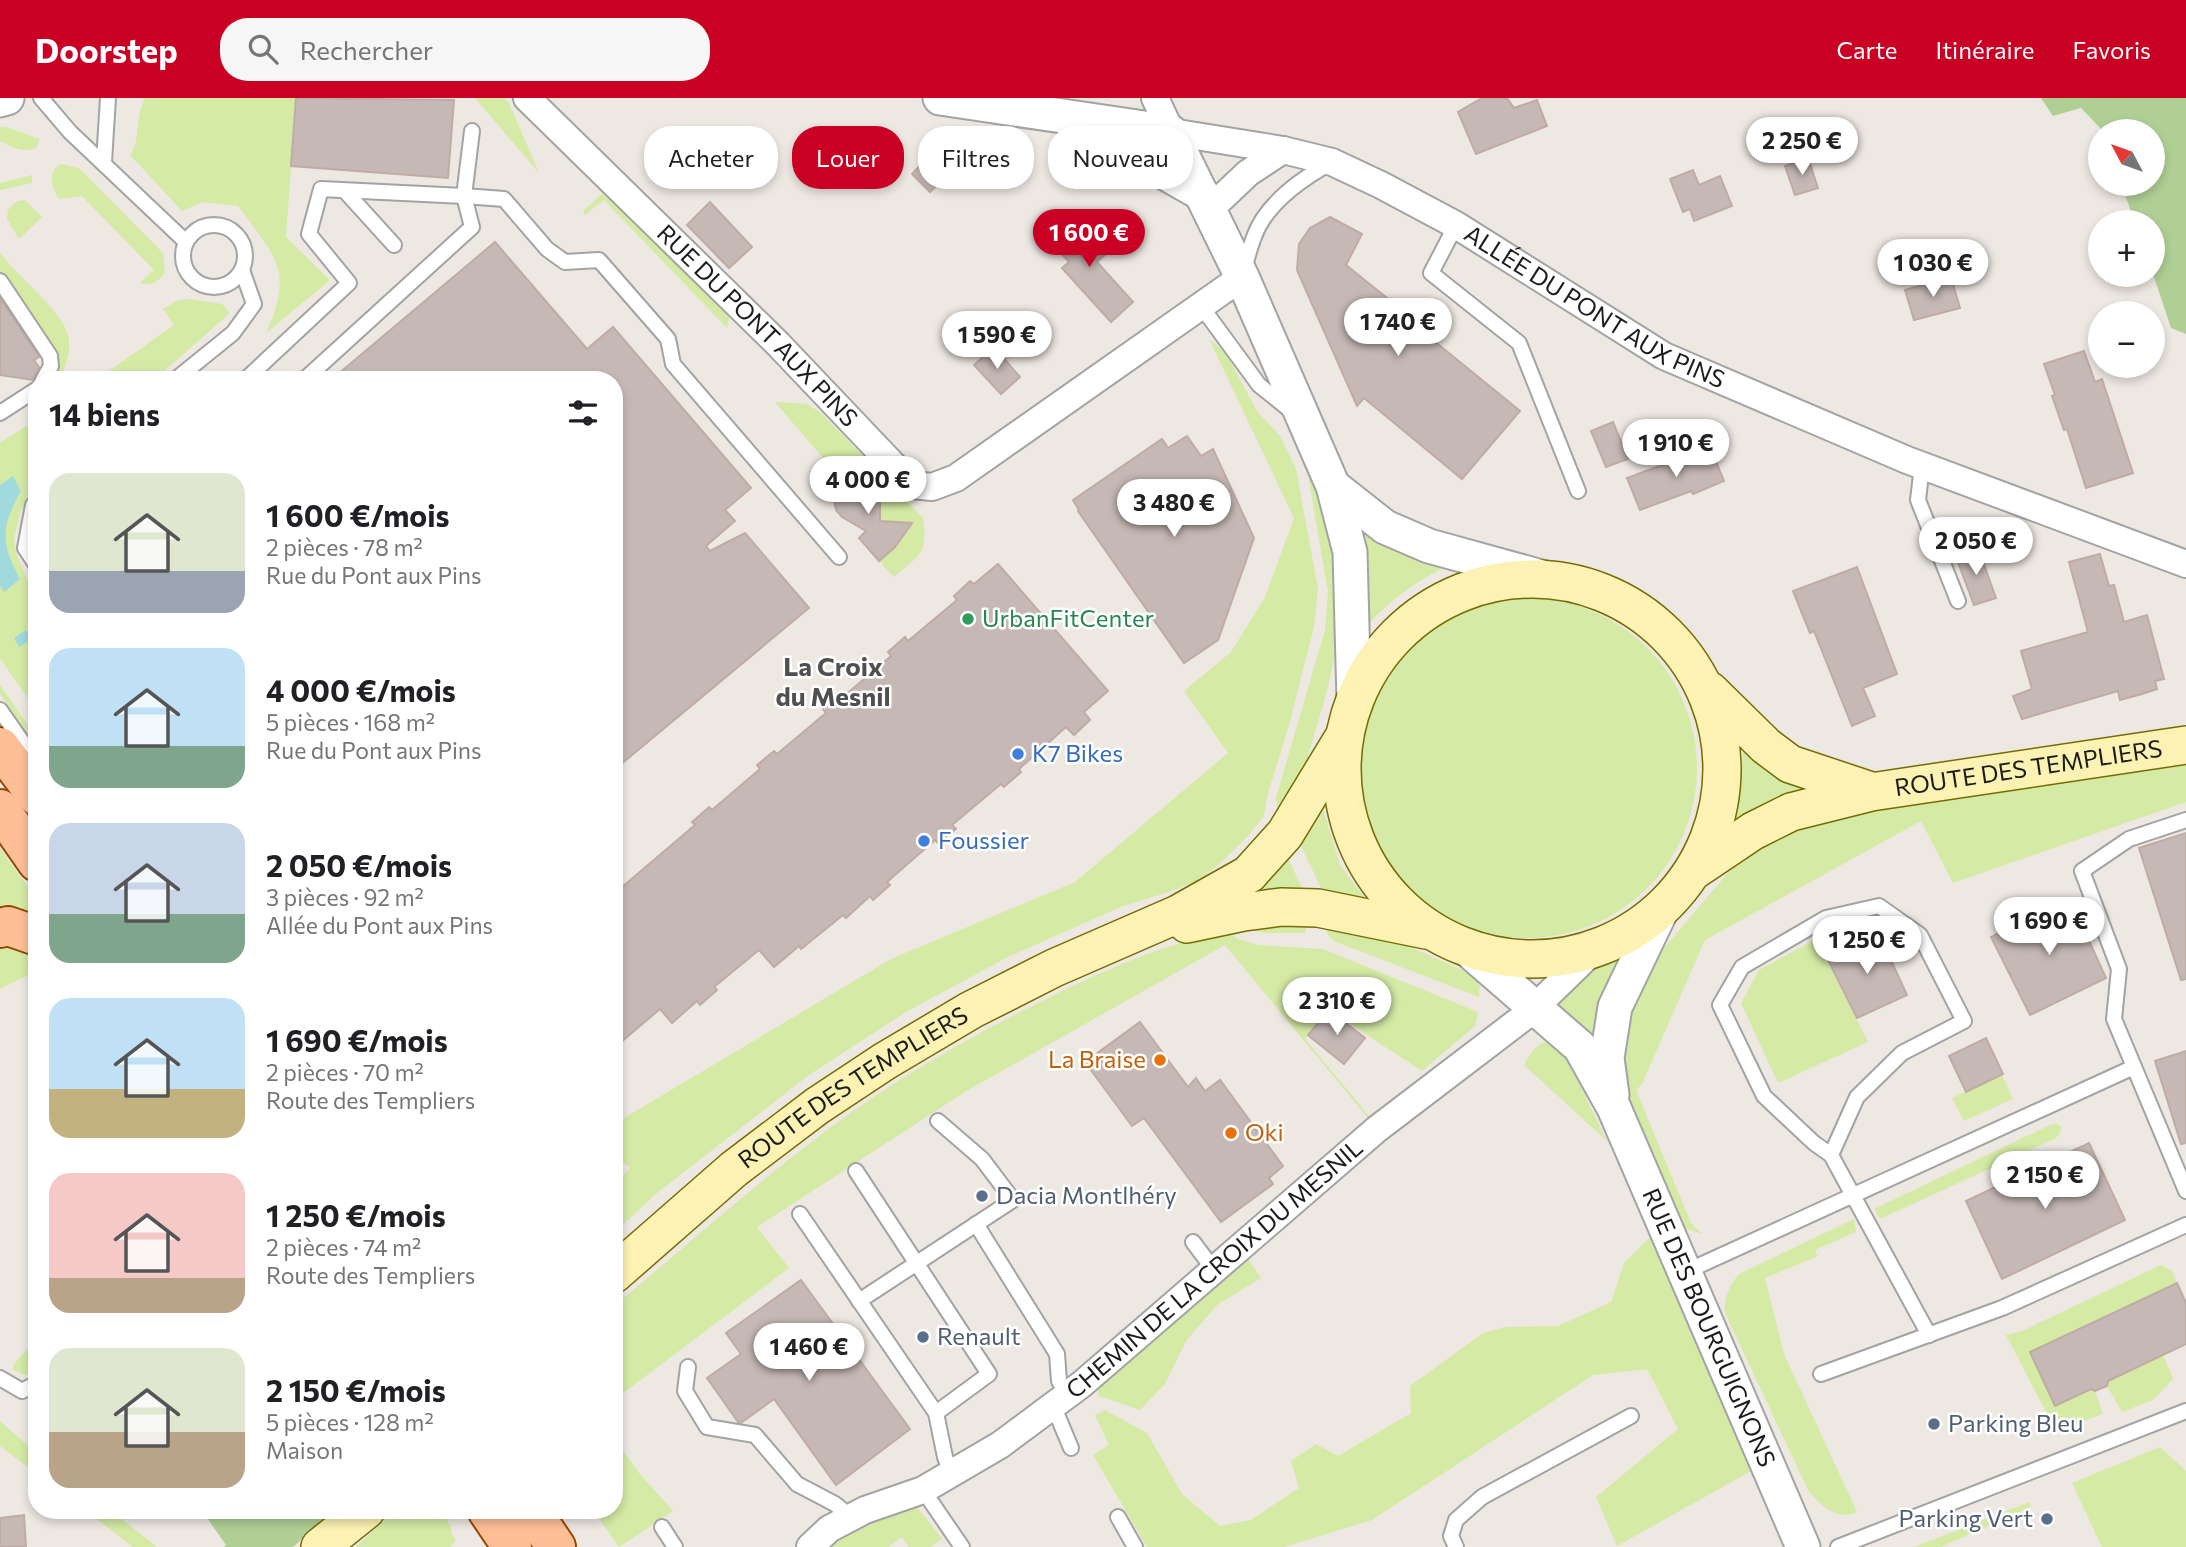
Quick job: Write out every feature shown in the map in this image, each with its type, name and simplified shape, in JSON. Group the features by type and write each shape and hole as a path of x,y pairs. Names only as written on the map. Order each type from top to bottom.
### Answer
{"main road":[{"path":"1545,578 1610,594 1639,610 1665,631 1687,656 1704,685 1720,731 1723,780 1714,828 1693,872 1662,909 1630,933 1594,950 1530,960 1497,957 1466,948 1431,931 1401,908 1376,879 1358,846 1346,811 1341,773 1345,736 1354,701 1373,665 1398,634 1430,608 1466,590 1505,580 1545,578"},
{"name":"ROUTE DES TEMPLIERS","path":"1704,685 1766,746 1790,764 1871,792"},
{"name":"ROUTE DES TEMPLIERS","path":"623,1266 734,1169 817,1106 971,1010 1054,968 1119,941 1222,891 1249,874 1284,834 1345,736"},
{"name":"ROUTE DES TEMPLIERS","path":"1693,872 1753,831 1791,812 1871,792 2186,745"},
{"path":"0,747 28,784"},
{"path":"0,809 28,849"},
{"name":"ROUTE DES TEMPLIERS","path":"1119,941 1210,918 1281,907 1318,908 1431,931"},
{"path":"0,928 8,926 28,933"},
{"path":"320,1547 356,1519"},
{"path":"336,1547 359,1519"},
{"path":"493,1519 512,1547"},
{"path":"537,1519 556,1547"}],"street":[{"path":"0,100 7,98"},
{"name":"RUE DU PONT AUX PINS","path":"527,98 778,344 912,485 932,487 956,478 1242,277"},
{"path":"940,98 1129,126"},
{"path":"1154,98 1168,126"},
{"path":"1067,117 1206,201"},
{"name":"ALLÉE DU PONT AUX PINS","path":"1193,136 1283,150 1332,162 1455,225 1664,356 1922,466 2186,565"},
{"path":"1206,201 1283,150"},
{"path":"1193,175 1242,277 1333,486 1350,552 1354,701"},
{"path":"1333,486 1385,527 1429,546 1545,578"},
{"name":"RUE DES BOURGUIGNONS","path":"1614,1108 1607,1058 1615,1007 1662,909"},
{"name":"RUE DES BOURGUIGNONS","path":"1466,948 1580,1047 1614,1108 1800,1546"},
{"name":"CHEMIN DE LA CROIX DU MESNIL","path":"810,1547 829,1529 851,1517 923,1490 1000,1445 1061,1400 1377,1129 1535,1007 1594,950"}],"lane":[{"path":"41,98 70,132 186,242"},
{"path":"104,162 108,98"},
{"path":"314,371 472,227 464,196 472,131"},
{"path":"1242,277 1254,235 1270,209 1303,177 1332,162"},
{"path":"254,371 349,283 309,233 321,189 504,199 547,248 565,262 599,260 668,339 673,363 839,557"},
{"path":"345,191 394,245"},
{"path":"186,371 233,333 254,304 242,270 245,251 242,242 228,228 209,225 191,234 186,242 183,261 186,270 199,284 219,287 228,284 242,270"},
{"path":"1455,225 1431,273 1519,343 1578,491"},
{"path":"0,281 50,356 51,366 48,371"},
{"path":"1201,306 1259,385 1305,422"},
{"path":"0,413 28,395"},
{"path":"1922,466 1918,500 1958,601"},
{"path":"28,532 25,548 28,552"},
{"path":"0,710 28,750"},
{"path":"2186,820 2129,839 2082,871 2119,969 2114,1019 2186,1191"},
{"path":"1831,1155 1857,1097 1902,1053 1964,1021 1920,935 1879,906 1826,918 1742,967 1720,1005 1764,1096 1814,1143 1831,1155 1929,1335"},
{"path":"1685,1272 2134,1067"},
{"path":"859,1301 1013,1200 982,1159 939,1121"},
{"path":"856,1171 989,1374 936,1413"},
{"path":"800,1214 936,1413 951,1473"},
{"path":"976,1224 1057,1354 1061,1400 1070,1448"},
{"path":"1821,1374 2002,1308 2186,1225"},
{"path":"1193,1242 1214,1270"},
{"path":"688,1367 685,1391 707,1427 755,1434 797,1484 835,1504 851,1517"},
{"path":"0,1378 22,1391 28,1388"},
{"path":"1838,1547 2186,1411"},
{"path":"1457,1547 1451,1536 1456,1520 1482,1497 1630,1416"},
{"path":"923,1490 962,1547"},
{"path":"1118,1517 1135,1547"},
{"path":"662,1527 675,1547"}],"green space":[{"path":"145,98 296,98 286,237 330,280 266,333 275,311 280,278 271,252 238,206 203,202 182,211 130,155"},
{"path":"475,98 504,98 509,103 539,173"},
{"path":"2041,98 2186,98 2186,334 2171,328 2165,301 2162,301 2157,287 2165,287 2165,210 2131,210 2125,196 2165,196 2165,119 2092,119 2081,108 2053,116"},
{"path":"0,127 40,139 36,148 17,149 0,141"},
{"path":"60,164 79,168 163,253 165,272 160,278 151,283 140,283 154,270 82,196 59,199 54,190 52,176"},
{"path":"32,175 32,183 0,190 0,183"},
{"path":"604,192 729,317 727,328 604,200 585,215 583,211"},
{"path":"25,200 42,217 19,239 7,219 8,210 17,201"},
{"path":"0,252 47,302 62,323 69,338 69,350 63,371 57,371 57,360 50,342 0,271"},
{"path":"188,299 222,304 230,313 164,371 109,371 174,325 163,309 176,301"},
{"path":"1209,339 1226,353 1257,411 1280,436 1296,469 1318,588 1314,627 1264,816 1246,838 1199,880 1123,906 1006,958 906,1012 809,1075 657,1193 623,1225 623,1176 630,1168 623,1162 623,1119 891,959 1075,882 1228,753 1184,691 1231,652 1265,597 1294,518"},
{"path":"775,402 807,404 820,412 923,518 923,547 916,558 894,577 879,561 895,547 903,524 870,519 876,486 860,478 843,481"},
{"path":"28,425 28,498 21,509 14,539 17,556 28,580 28,699 0,658 0,586 4,592 7,558 4,538 8,514 21,491 13,476 0,485 0,443"},
{"path":"1306,463 1318,486 1336,542 1344,615 1326,695 1300,783 1278,813 1276,798 1325,630 1328,592"},
{"path":"1356,509 1451,564 1403,593 1361,631"},
{"path":"1527,598 1560,601 1592,611 1621,627 1647,648 1668,674 1684,703 1694,735 1697,768 1694,801 1684,833 1668,862 1647,888 1621,909 1592,925 1560,935 1527,938 1494,935 1462,925 1433,909 1407,888 1386,862 1370,833 1360,801 1357,768 1360,735 1370,703 1386,674 1407,648 1433,627 1462,611 1494,601"},
{"path":"0,685 28,725 28,734 0,694"},
{"path":"1744,741 1833,788 1732,834 1738,806"},
{"path":"2186,764 2186,802 1953,883 1921,821 1705,940 1642,1084 1636,1090 1691,1223 1702,1234 1684,1228 1624,1094 1621,1053 1641,975 1739,860 1807,817"},
{"path":"1319,796 1340,865 1374,910 1327,900 1297,838"},
{"path":"0,848 28,887 28,917 0,914"},
{"path":"1285,852 1307,898 1236,904"},
{"path":"1308,920 1305,933 1264,933 1241,927"},
{"path":"1325,922 1399,942 1480,978 1479,997 1336,941 1328,935"},
{"path":"1225,931 1238,939 1259,945 1323,949 1478,1012 1475,1026 1422,1071 1329,1010 1305,1039 1379,1128 1377,1129 1225,945 968,1090 757,1227 789,1268 623,1393 623,1298 733,1205 863,1104 953,1048 1090,978 1179,943"},
{"path":"0,939 28,949 28,975 0,989"},
{"path":"1816,939 1868,1042 1778,1083 1741,1003 1759,970"},
{"path":"1631,951 1600,1064 1556,1006 1601,963"},
{"path":"1552,1040 1568,1061 1607,1141 1524,1065 1535,1048"},
{"path":"2002,1075 2013,1099 1964,1121 1952,1098"},
{"path":"2052,1124 2061,1127 2056,1138 1880,1219 1874,1209"},
{"path":"1854,1219 1856,1232 1815,1250 1818,1256 1765,1278 1784,1354 1857,1512 1843,1515 1825,1507 1809,1492 1725,1313 1725,1302 1732,1283 1739,1274"},
{"path":"1651,1236 1753,1470 1617,1546 1596,1497 1678,1429 1647,1369 1593,1375 1372,1520 1284,1547 1147,1547 1093,1455 1109,1445 1095,1415 1105,1410 1147,1433 1182,1494 1220,1526 1251,1520 1299,1488 1291,1461 1316,1444 1338,1456 1411,1413 1410,1386 1483,1333 1505,1327 1558,1326 1611,1302 1624,1263"},
{"path":"1248,1259 1261,1278 1217,1305 1186,1341 1165,1384 1140,1410 1099,1396 1097,1387"},
{"path":"2161,1265 2172,1271 2177,1283 2055,1406 2091,1389 2095,1391 2103,1414 2056,1431 2006,1335 2022,1331"},
{"path":"28,1348 28,1374 13,1370 14,1364"},
{"path":"2163,1355 2173,1379 2153,1400 2122,1412 2107,1386 2108,1381"},
{"path":"0,1421 28,1446 28,1467 0,1446"},
{"path":"2160,1447 2186,1471 2186,1547 2102,1547 2072,1483"},
{"path":"623,1451 673,1511 619,1547 599,1519 623,1519"},
{"path":"2029,1502 2031,1507 1941,1547 1914,1547"},
{"path":"900,1506 918,1508 942,1539 930,1547 909,1547 902,1537 888,1547 824,1547 827,1542"},
{"path":"97,1519 121,1519 157,1547 133,1547"},
{"path":"208,1519 325,1519 293,1547 224,1547 226,1545"},
{"path":"386,1519 446,1519 456,1541 450,1547 356,1547"}],"water":[{"path":"13,476 21,491 7,525 6,544 20,579 4,592 0,586 0,485"},
{"path":"26,630 28,643 19,647 14,638"}],"building":[{"path":"296,98 454,100 448,178 291,166"},
{"path":"1482,98 1507,98 1514,108 1537,100 1547,126 1476,154 1458,112"},
{"path":"1808,158 1818,188 1795,195 1785,166"},
{"path":"918,168 918,180 912,174"},
{"path":"1693,170 1699,185 1720,176 1732,206 1694,221 1690,209 1683,212 1670,179"},
{"path":"710,202 752,247 729,268 687,225"},
{"path":"1073,217 1106,254 1097,262 1133,302 1111,322 1062,268 1069,262 1048,239"},
{"path":"1330,217 1362,234 1346,265 1387,298 1385,301 1520,411 1462,479 1364,398 1357,406 1297,270 1299,244 1310,228"},
{"path":"495,242 587,349 613,327 751,488 725,510 735,521 706,546 710,551 745,533 809,608 623,763 623,371 342,371"},
{"path":"1951,277 1960,308 1914,320 1905,290"},
{"path":"0,298 39,357 34,360 39,367 37,371 28,371 28,379 0,375"},
{"path":"994,347 1020,377 1001,394 974,365"},
{"path":"2084,351 2088,362 2088,378 2094,378 2095,382 2102,379 2133,473 2086,488 2067,429 2064,430 2052,396 2055,395 2044,364"},
{"path":"1613,422 1628,459 1606,467 1591,431"},
{"path":"1187,436 1201,456 1213,449 1254,538 1218,640 1184,663 1073,500 1162,439 1168,448"},
{"path":"1710,447 1724,481 1693,494 1691,491 1640,510 1627,478"},
{"path":"859,477 876,486 880,495 880,521 912,523 895,547 879,561 859,538 866,531 842,517 836,510 834,500 842,482"},
{"path":"1978,548 1996,598 1974,605 1956,557"},
{"path":"2100,554 2109,586 2114,585 2124,622 2147,615 2164,679 2155,681 2157,689 2142,694 2120,700 2118,691 2022,719 2013,696 2032,689 2021,651 2088,632 2069,562"},
{"path":"998,564 1108,691 1084,712 1090,720 1074,735 1066,727 1019,769 1021,772 1004,787 1001,784 952,825 956,829 938,843 935,840 887,882 890,885 873,900 870,896 846,918 843,915 774,967 759,950 714,987 717,990 700,1005 697,1001 672,1023 660,1009 623,1040 623,886 695,825 692,822 709,807 712,810 760,769 757,765 774,751 777,754 826,713 822,708 839,694 843,697 891,656 888,652 905,637 908,641 957,600 954,596 970,581 974,584"},
{"path":"1857,567 1897,674 1863,688 1875,716 1852,726 1814,631 1810,633 1793,591"},
{"path":"2186,833 2186,979 2181,980 2139,848"},
{"path":"2070,899 2106,978 2030,1015 1991,937"},
{"path":"1879,934 1907,995 1857,1018 1827,958"},
{"path":"1329,1010 1365,1038 1344,1064 1308,1035"},
{"path":"1140,1022 1188,1087 1196,1078 1205,1091 1220,1080 1283,1166 1269,1178 1273,1184 1221,1222 1144,1118 1132,1126 1085,1062"},
{"path":"1986,1038 2003,1074 1966,1092 1949,1056"},
{"path":"2186,1051 2186,1143 2181,1144 2155,1061"},
{"path":"2089,1143 2125,1220 2002,1279 1966,1201"},
{"path":"801,1280 910,1429 836,1485 774,1399 741,1423 707,1378 741,1354 726,1333"},
{"path":"2177,1283 2186,1303 2186,1344 2108,1381 2107,1386 2095,1391 2091,1389 2055,1406 2030,1352"},
{"path":"24,1515 26,1547 0,1547 0,1518"}],"place":[{"name":"UrbanFitCenter","path":"968,619"},
{"name":"K7 Bikes","path":"1018,754"},
{"name":"Foussier","path":"924,841"},
{"name":"La Braise","path":"1160,1060"},
{"name":"Oki","path":"1231,1133"},
{"name":"Dacia Montlhéry","path":"982,1196"},
{"name":"Renault","path":"923,1337"},
{"name":"Parking Bleu","path":"1934,1424"},
{"name":"Parking Vert","path":"2047,1519"}],"district":[{"name":"La Croix du Mesnil","path":"833,682"}]}
